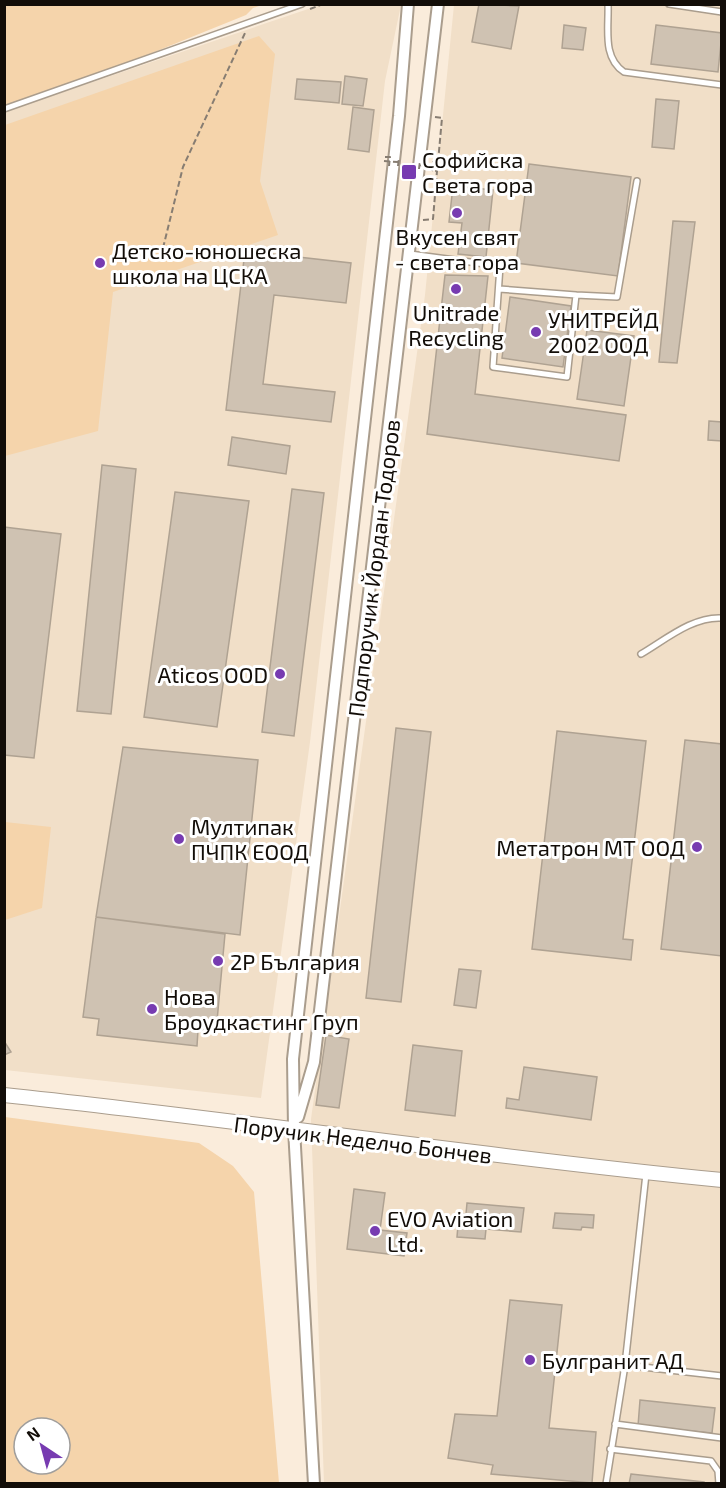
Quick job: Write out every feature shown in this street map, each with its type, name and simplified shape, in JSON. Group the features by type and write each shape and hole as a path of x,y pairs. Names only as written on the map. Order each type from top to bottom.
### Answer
{"street":[{"name":"Подпоручик Йордан Тодоров","path":"314,1484 294,1129 293,1059 397,128 408,4"},
{"name":"Подпоручик Йордан Тодоров","path":"294,1129 314,1062 438,4"},
{"name":"Поручик Неделчо Бончев","path":"4,1095 646,1173 722,1180"}],"lane":[{"path":"4,109 302,4"},
{"path":"608,4 609,54 614,65 619,69 624,72 722,85"},
{"path":"669,4 722,12"},
{"path":"499,289 617,297 637,181"},
{"path":"410,254 500,266 493,367 567,377 576,295"},
{"path":"641,654 695,622 713,617 722,618"},
{"path":"606,1484 625,1365 646,1173"},
{"path":"625,1365 722,1376"},
{"path":"615,1424 722,1438"},
{"path":"610,1449 711,1461 718,1471 719,1484"}],"path":[{"path":"164,248 183,167 250,22"},
{"path":"433,219 437,171 432,171 433,162 438,165 442,118"},
{"path":"385,159 398,162"},
{"path":"389,161 389,166"},
{"path":"419,165 433,166"}],"shaded area":[{"path":"4,5 262,5 253,8 246,15 142,57 5,106"},
{"path":"320,5 401,5 385,81 310,742 261,1098 5,1070 4,112"},
{"path":"454,5 721,5 721,1483 324,1483 311,1119 425,295"},
{"name":"Детско-юношеска школа на ЦСКА","path":"259,36 275,54 260,181 278,235 113,292 98,431 5,456 5,125"},
{"path":"5,822 51,827 42,908 5,920"},
{"path":"5,1117 199,1143 233,1166 254,1192 279,1483 5,1483"}],"building":[{"path":"479,4 519,6 511,49 472,42"},
{"path":"564,25 586,28 583,50 562,48"},
{"path":"656,25 722,33 718,72 651,64"},
{"path":"345,76 367,79 363,106 342,104"},
{"path":"297,79 341,82 339,103 295,99"},
{"path":"656,99 679,101 674,149 652,147"},
{"path":"353,107 374,110 369,152 348,149"},
{"path":"529,164 631,177 618,276 516,263"},
{"path":"453,186 493,190 486,257 458,254 462,223 449,222"},
{"path":"673,221 695,222 677,363 659,362"},
{"path":"245,251 351,263 346,303 274,295 263,384 335,392 331,422 226,410"},
{"path":"445,275 488,276 475,394 626,415 619,461 427,434"},
{"name":"УНИТРЕЙД 2002 ООД","path":"510,297 571,306 563,367 502,358"},
{"path":"587,330 634,336 624,406 577,399"},
{"path":"709,421 722,422 722,441 708,440"},
{"path":"232,437 290,446 286,474 228,465"},
{"path":"102,465 136,469 111,714 77,711"},
{"path":"292,489 324,493 294,736 262,732"},
{"path":"175,492 249,501 217,727 144,717"},
{"path":"4,527 61,534 34,758 4,755"},
{"path":"396,728 431,732 401,1002 366,998"},
{"path":"557,731 646,741 623,939 633,940 631,960 532,949"},
{"name":"Метатрон МТ ООД","path":"685,740 722,744 722,956 661,949"},
{"name":"Мултипак ПЧПК ЕООД","path":"123,747 258,760 240,935 96,917"},
{"path":"96,917 225,934 216,1032 198,1030 197,1046 97,1035 99,1019 83,1017"},
{"path":"459,969 481,971 476,1008 454,1005"},
{"path":"326,1035 349,1039 339,1108 316,1105"},
{"path":"4,1041 11,1052 4,1055"},
{"path":"413,1045 462,1051 455,1116 405,1110"},
{"path":"524,1067 597,1077 591,1120 506,1108 507,1098 519,1100"},
{"path":"354,1189 385,1193 380,1230 407,1233 404,1256 347,1249"},
{"path":"467,1203 524,1208 521,1232 486,1229 485,1239 457,1237 459,1213 466,1214"},
{"path":"555,1213 594,1215 593,1228 582,1227 581,1230 553,1228"},
{"name":"Булгранит АД","path":"510,1300 562,1305 549,1428 596,1432 592,1483 491,1474 493,1465 448,1458 455,1414 497,1416"},
{"path":"640,1400 715,1408 712,1433 638,1426"},
{"path":"631,1474 704,1482 704,1484 629,1484"}],"place":[{"name":"Софийска Света гора","path":"409,172"},
{"name":"Вкусен свят - света гора","path":"457,213"},
{"name":"Детско-юношеска школа на ЦСКА","path":"100,263"},
{"name":"Unitrade Recycling","path":"456,289"},
{"name":"УНИТРЕЙД 2002 ООД","path":"536,332"},
{"name":"Aticos OOD","path":"280,674"},
{"name":"Мултипак ПЧПК ЕООД","path":"179,839"},
{"name":"Метатрон МТ ООД","path":"697,847"},
{"name":"2Р България","path":"218,961"},
{"name":"Нова Броудкастинг Груп","path":"152,1009"},
{"name":"EVO Aviation Ltd.","path":"375,1231"},
{"name":"Булгранит АД","path":"530,1360"}]}
